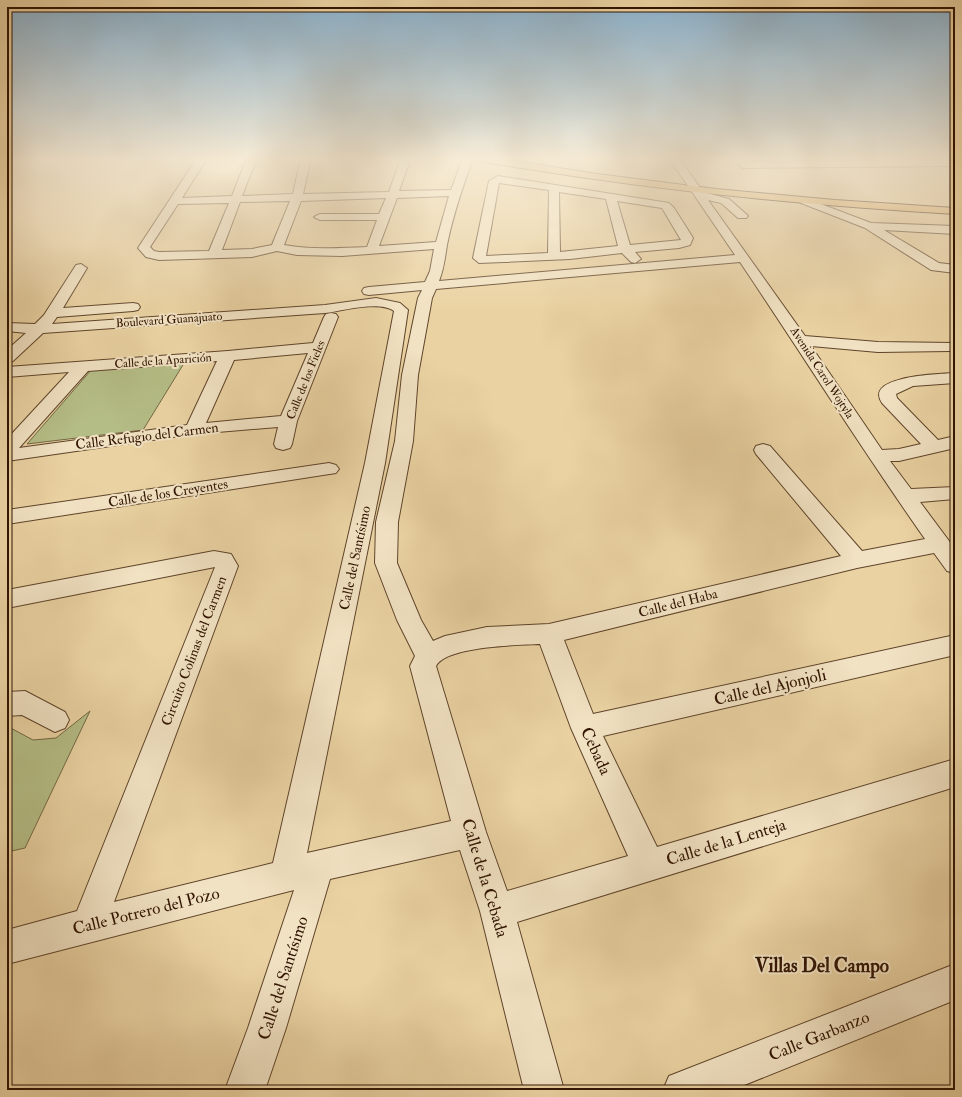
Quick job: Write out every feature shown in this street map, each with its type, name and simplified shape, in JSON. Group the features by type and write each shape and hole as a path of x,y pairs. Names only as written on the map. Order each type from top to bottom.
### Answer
{"main road":[{"path":"928,209 955,211"}],"street":[{"path":"170,209 144,248 150,254 159,256 252,253 277,247 297,252 342,252 441,245 451,209"},
{"path":"214,254 232,209"},
{"path":"277,247 292,209"},
{"path":"372,249 386,209"},
{"path":"489,209 479,258 488,260 625,250 686,242 687,238 670,209"},
{"path":"554,209 554,256"},
{"path":"613,209 625,250 643,267"},
{"name":"Avenida Carol Wojtyla","path":"710,209 800,340 876,456 955,565"},
{"path":"734,209 742,216"},
{"path":"825,209 869,226 930,264 944,269 955,269"},
{"path":"320,217 382,218"},
{"path":"869,226 955,230"},
{"name":"Calle de la Cebada","path":"441,245 437,271 425,298 410,375 404,441 387,522 386,563 425,661 470,832 497,911 544,1090"},
{"path":"644,248 659,265"},
{"path":"335,306 429,287 744,258"},
{"path":"7,358 39,329 51,315 81,268"},
{"name":"Calle del Santísimo","path":"286,876 375,463 401,310 397,305 380,302 335,306"},
{"path":"7,315 51,315 146,306"},
{"name":"Boulevard Guanajuato","path":"7,327 39,329 335,306"},
{"name":"Calle de los Fieles","path":"279,460 288,421 335,306"},
{"path":"800,340 878,346 950,346"},
{"name":"Calle de la Aparición","path":"7,372 228,356 319,347"},
{"path":"194,429 228,356"},
{"path":"7,450 83,367"},
{"path":"933,446 888,399 888,392 896,385 909,381 955,378"},
{"name":"Calle Refugio del Carmen","path":"7,455 194,429 288,421"},
{"path":"876,456 899,455 955,442"},
{"path":"763,450 856,560"},
{"name":"Calle de los Creyentes","path":"7,517 279,460 329,469"},
{"path":"906,496 955,493"},
{"name":"Calle del Haba","path":"425,661 445,646 486,637 548,634 856,560 941,544"},
{"name":"Circuito Colinas del Carmen","path":"7,599 214,559 222,560 227,566 88,925"},
{"name":"Cebada","path":"548,634 585,728 649,865"},
{"name":"Calle del Ajonjoli","path":"585,728 955,645"},
{"path":"7,704 25,703 55,720"},
{"name":"Calle de la Lenteja","path":"497,911 955,772"},
{"name":"Calle Potrero del Pozo","path":"7,947 88,925 286,876 318,866 470,832"},
{"name":"Calle del Santísimo","path":"245,1090 267,1028 318,866"},
{"name":"Calle Garbanzo","path":"683,1090 955,982"}],"green space":[{"path":"186,360 143,430 27,444 92,369"},
{"path":"90,711 25,848 7,852 7,726 33,740 56,738"}],"district":[{"name":"Villas Del Campo","path":"822,966"}]}
